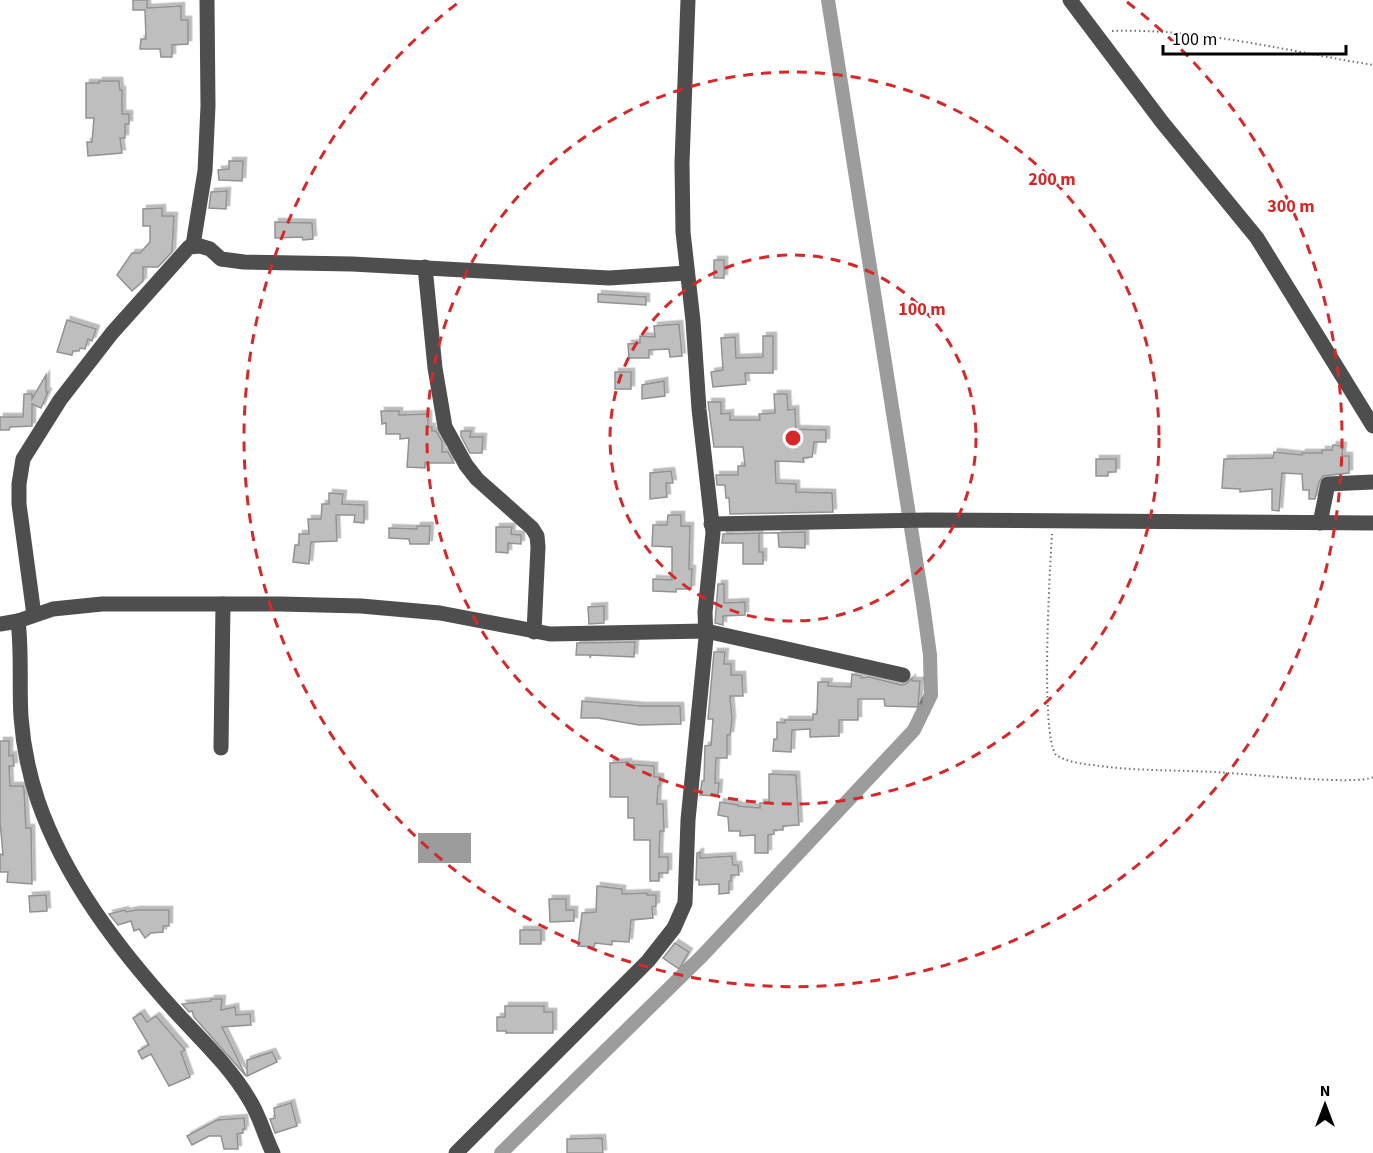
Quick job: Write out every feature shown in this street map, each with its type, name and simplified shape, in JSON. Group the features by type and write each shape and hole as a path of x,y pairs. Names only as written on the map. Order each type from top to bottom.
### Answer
{"street":[{"path":"34,615 19,504 23,459 60,400 112,333 193,245 205,171 208,106 207,0"},
{"path":"456,1153 648,961 678,921 686,897 688,820 706,631 705,612 712,557 693,321 683,232 682,163 688,0"},
{"path":"1070,0 1162,122 1257,238 1373,426"},
{"path":"193,245 210,249 226,261 425,267 609,278 687,273"},
{"path":"425,267 435,368 445,427 466,465 477,479 536,533 538,547 534,632"},
{"path":"1320,523 1328,484 1373,482"},
{"path":"711,524 928,520 1373,523"},
{"path":"0,624 18,621 53,609 102,604 334,605 453,615 534,632 604,634 706,631 903,675"},
{"path":"220,748 223,604"},
{"path":"18,621 21,650 23,743 38,800 51,834 72,873 122,948 171,1007 204,1041 246,1094 256,1111 273,1153"}],"path":[{"path":"1092,32 1191,33 1373,65"},
{"path":"1053,522 1047,686 1051,745 1056,755 1089,764 1138,769 1334,780 1362,780 1373,777"}],"shaded area":[{"path":"418,833 471,833 471,863 418,863"}],"building":[{"path":"133,0 147,0 147,8 181,6 181,20 188,20 188,44 172,45 172,57 161,57 160,49 140,49 141,39 146,39 145,10 133,10"},
{"path":"99,81 119,81 120,90 122,90 122,114 129,114 129,124 125,124 125,138 120,138 122,153 88,156 87,142 92,142 94,118 86,118 86,83 99,83"},
{"path":"229,161 243,161 242,181 219,180 218,170 229,169"},
{"path":"227,191 226,209 209,208 211,192"},
{"path":"162,208 162,216 174,216 172,252 158,267 143,267 143,281 132,291 117,275 132,253 140,253 150,242 150,226 143,226 143,209"},
{"path":"275,222 312,223 313,239 275,238"},
{"path":"714,260 724,260 724,278 714,278"},
{"path":"598,294 646,297 646,305 598,302"},
{"path":"67,320 96,329 92,341 88,339 85,349 80,348 79,351 73,351 72,355 57,352"},
{"path":"679,324 682,356 670,357 669,349 649,350 649,358 629,358 628,344 640,343 640,336 655,337 654,326"},
{"path":"763,336 773,336 773,373 745,373 746,384 713,387 711,372 723,370 721,338 735,337 736,358 763,357"},
{"path":"615,372 631,372 631,389 615,389"},
{"path":"46,375 46,392 48,392 41,408 32,404 32,426 0,430 0,417 23,417 24,394 32,394 32,399"},
{"path":"664,381 665,396 642,399 642,385"},
{"path":"774,394 787,394 788,410 795,409 796,429 826,430 826,442 814,442 812,457 803,458 804,462 775,461 776,483 796,484 796,492 832,493 833,512 730,514 725,485 717,485 716,475 738,475 738,466 745,466 743,447 714,447 708,402 721,402 721,414 730,413 730,420 760,420 759,414 775,413"},
{"path":"381,411 399,411 399,415 428,414 428,427 436,431 442,441 442,452 448,452 454,463 425,463 425,468 407,467 409,438 400,439 400,434 386,434 386,423 382,424"},
{"path":"461,431 471,431 470,437 483,437 482,453 470,453 461,436"},
{"path":"1333,445 1343,446 1342,456 1349,456 1349,473 1323,476 1319,482 1315,499 1309,499 1309,490 1303,490 1302,474 1282,473 1279,511 1272,510 1272,489 1240,492 1240,489 1222,488 1224,459 1273,458 1274,452 1302,455 1302,453 1322,453 1322,450 1332,450"},
{"path":"1096,459 1116,459 1116,472 1108,472 1108,476 1096,476"},
{"path":"671,471 673,483 666,483 667,497 650,499 650,473"},
{"path":"329,493 343,494 342,504 364,505 364,523 354,522 355,515 336,515 337,541 311,542 309,564 293,562 295,545 299,545 299,534 309,534 308,519 321,519 322,504 329,504"},
{"path":"668,515 681,515 681,526 690,526 691,589 676,589 676,592 653,591 653,579 672,580 672,547 652,546 653,525 667,525"},
{"path":"417,526 430,526 429,544 410,544 409,539 389,538 389,528 417,529"},
{"path":"496,527 512,527 511,534 521,535 521,544 508,543 508,553 496,552"},
{"path":"805,532 805,548 779,547 778,533 764,533"},
{"path":"759,533 759,552 763,552 763,564 743,564 743,543 722,543 723,534"},
{"path":"718,584 724,584 724,603 745,602 745,615 723,616 723,625 715,623"},
{"path":"604,606 604,623 589,624 588,607"},
{"path":"635,642 634,657 591,655 590,658 590,655 576,655 577,643"},
{"path":"714,652 725,652 724,664 731,664 731,675 742,675 743,696 730,696 732,720 730,735 727,735 727,758 716,758 715,783 719,783 718,796 700,795 702,781 704,781 705,746 711,745 713,719 708,719"},
{"path":"852,674 861,676 861,678 869,677 901,685 906,684 912,678 912,681 920,681 918,707 885,706 884,699 858,699 858,720 839,720 839,736 810,737 810,729 792,730 791,752 773,751 774,739 777,739 777,722 813,720 813,714 817,714 818,682 829,682 828,686 851,687"},
{"path":"582,701 642,706 680,706 681,724 639,725 598,718 581,718"},
{"path":"0,741 9,741 9,756 13,755 14,766 9,766 10,786 23,786 24,789 26,828 31,828 32,884 7,882 8,872 0,872 0,854 3,855 0,821"},
{"path":"628,762 628,764 654,766 654,777 660,777 657,804 663,804 664,831 660,831 659,857 668,857 668,873 659,873 659,881 650,881 650,840 634,840 634,818 628,818 628,797 610,797 610,763"},
{"path":"769,774 796,775 799,825 783,826 783,830 774,830 774,834 768,835 768,853 755,853 755,835 740,836 740,831 729,831 728,817 718,815 720,802 760,808 760,803 769,803"},
{"path":"700,852 700,858 732,856 733,865 738,865 739,875 731,875 729,893 719,894 719,884 699,885 699,880 696,880 697,853"},
{"path":"597,886 622,889 622,894 656,895 656,906 652,907 653,918 631,920 629,942 612,941 612,945 595,943 594,947 578,946 582,913 596,912"},
{"path":"46,895 47,911 30,912 29,896"},
{"path":"549,899 566,899 566,910 574,910 574,921 550,922"},
{"path":"125,910 126,912 169,910 169,926 163,926 163,932 151,933 145,938 139,929 134,931 131,921 118,925 109,914"},
{"path":"520,930 541,930 541,944 520,944"},
{"path":"675,943 689,952 679,969 663,958"},
{"path":"211,999 222,999 221,1010 235,1007 236,1015 250,1014 251,1025 222,1027 246,1076 194,1017 192,1011 189,1012 182,1004 211,1001"},
{"path":"505,1006 544,1006 544,1012 553,1012 553,1033 497,1031 497,1017 505,1017"},
{"path":"141,1013 147,1022 156,1016 185,1050 181,1052 190,1077 169,1086 151,1054 142,1059 138,1051 149,1045 133,1018"},
{"path":"272,1052 277,1062 247,1076 247,1060"},
{"path":"291,1103 297,1126 275,1133 270,1119 275,1118 274,1108"},
{"path":"244,1118 245,1129 243,1133 237,1134 238,1149 224,1149 221,1136 209,1136 192,1145 187,1136 217,1120"},
{"path":"602,1138 603,1153 567,1153 567,1139"}],"waterway":[{"path":"501,1153 702,956 914,730 931,695 930,655 923,604 828,0"}]}
